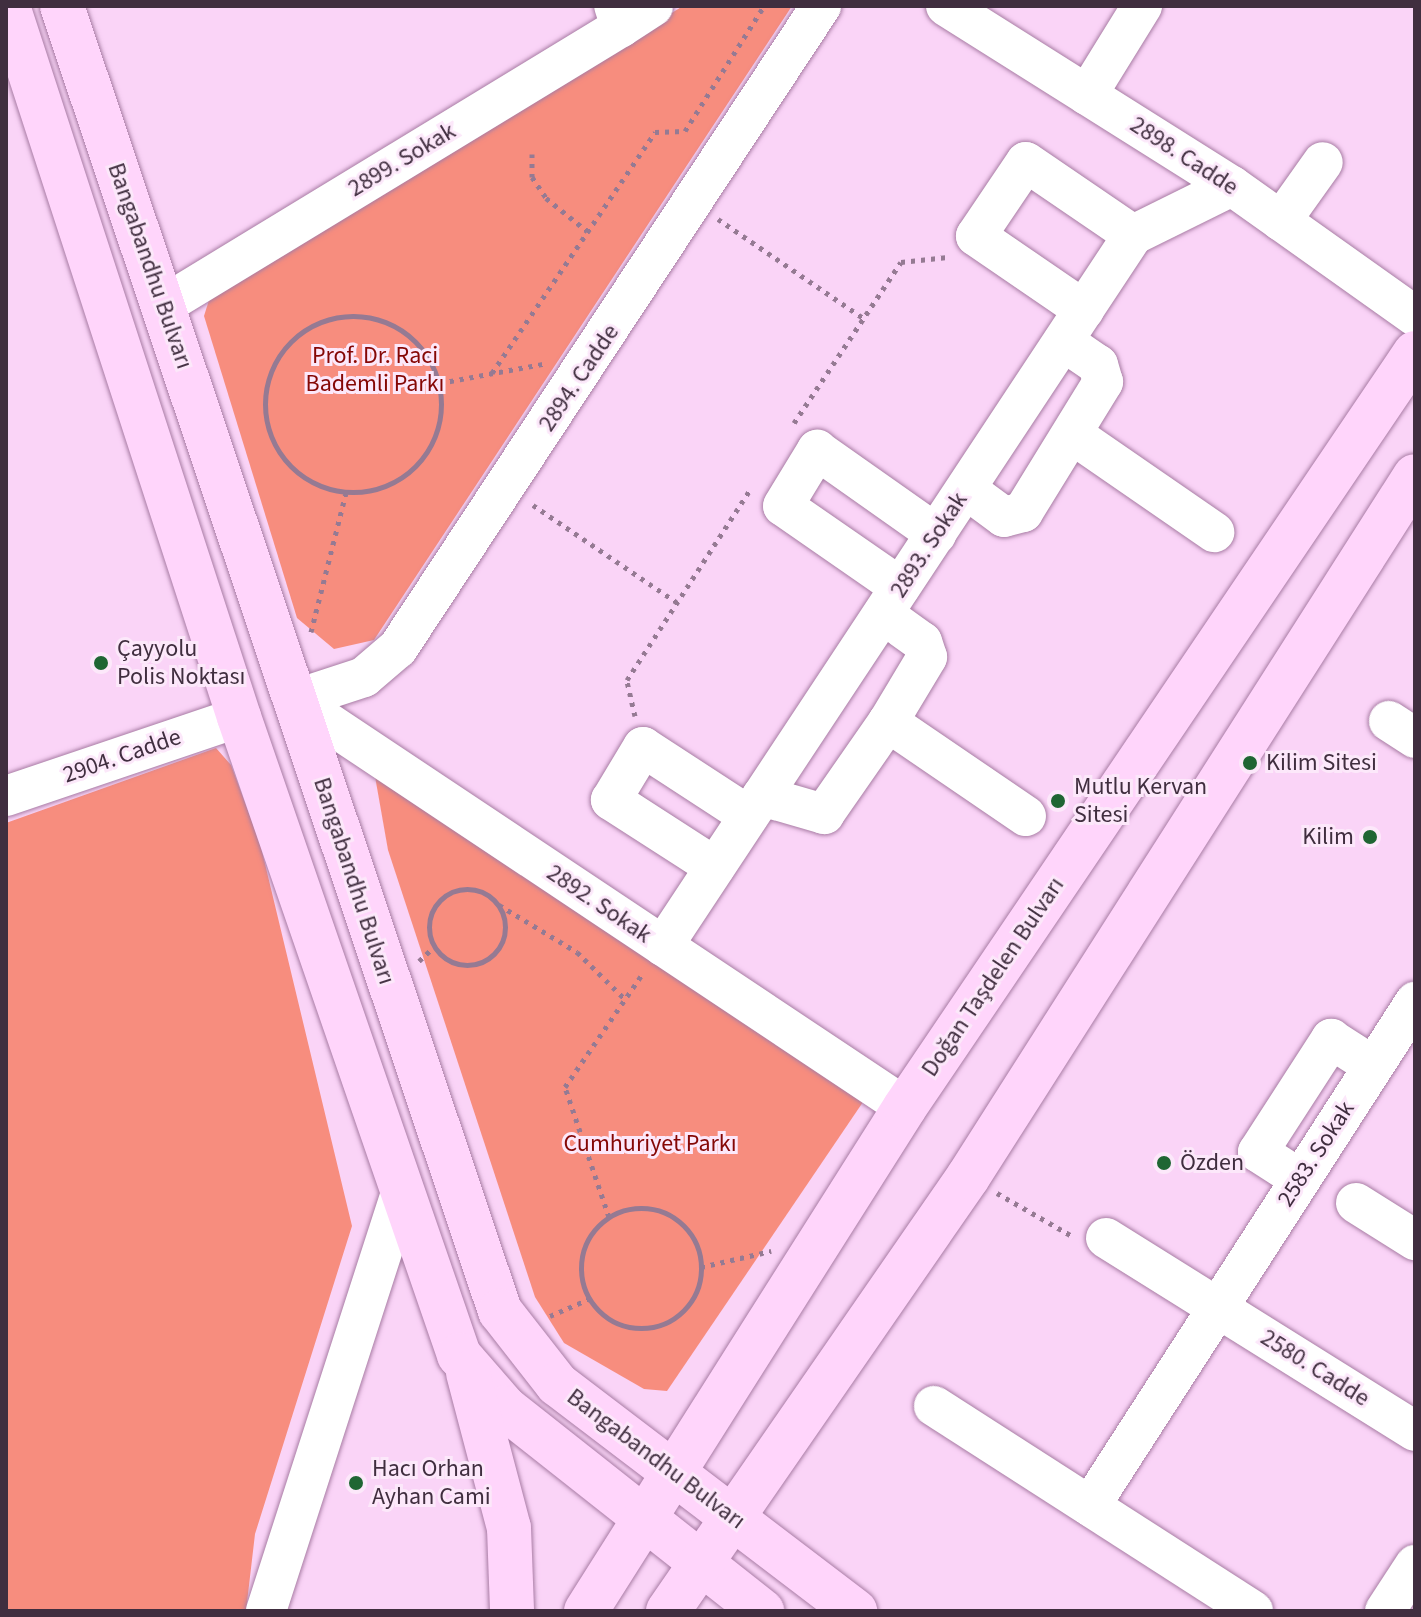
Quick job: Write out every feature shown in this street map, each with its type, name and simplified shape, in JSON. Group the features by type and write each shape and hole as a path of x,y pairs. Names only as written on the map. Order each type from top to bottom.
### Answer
{"main road":[{"path":"8,6 239,717 400,1196 467,1371 509,1528 512,1611"},
{"name":"Bangabandhu Bulvarı","path":"62,6 500,1311 541,1369 855,1611"},
{"name":"Doğan Taşdelen Bulvarı","path":"586,1611 905,1107 1415,353"},
{"path":"668,1611 968,1177 1415,476"},
{"path":"239,717 294,700"},
{"path":"467,1371 762,1611"}],"street":[{"name":"2894. Cadde","path":"294,700 348,684 390,658 595,354 821,6"},
{"name":"2898. Cadde","path":"946,6 1232,186 1415,316"},
{"path":"1087,95 1142,6"},
{"name":"2899. Sokak","path":"164,305 629,13"},
{"path":"966,489 1004,517 1019,516 1072,434 1103,374 1074,326 976,236 1026,162 1133,235 1232,186"},
{"path":"1281,221 1323,162"},
{"name":"2893. Sokak","path":"663,946 1133,235"},
{"path":"1072,434 1214,532"},
{"path":"715,867 611,800 643,747 756,806 824,814 888,722 927,657 922,642 892,600 783,506 817,450 936,534"},
{"name":"2892. Sokak","path":"294,700 905,1107"},
{"name":"2904. Cadde","path":"6,796 239,717"},
{"path":"888,722 1026,816"},
{"name":"2583. Sokak","path":"1090,1506 1215,1305 1415,1002"},
{"path":"266,1611 400,1196"},
{"path":"1356,1203 1415,1240"},
{"name":"2580. Cadde","path":"1106,1238 1411,1419"},
{"path":"934,1406 1253,1611"},
{"path":"1385,1611 1415,1565"}],"path":[{"path":"492,373 655,132 685,131 764,6"},
{"path":"532,154 532,177 546,198 587,231"},
{"path":"694,203 863,318"},
{"path":"901,262 936,254 959,263 976,236"},
{"path":"352,315 408,334 440,383 436,438 421,462 400,481 346,493 292,469 274,445 265,417 277,359 322,321 352,315"},
{"path":"440,383 595,354"},
{"path":"506,487 676,602"},
{"path":"309,641 346,493"},
{"path":"498,904 505,928 488,959 464,966 434,947 429,922 441,899 477,890 577,952 624,998"},
{"path":"609,1217 565,1087 663,946"},
{"path":"968,1177 1087,1244 1106,1238"},
{"path":"644,1208 678,1220 701,1267 699,1287 675,1318 638,1328 619,1324 602,1314 582,1282 585,1245 609,1217 644,1208"},
{"path":"701,1267 818,1241"}],"green space":[{"name":"Prof. Dr. Raci Bademli Parkı","path":"683,6 792,6 374,640 334,649 297,618 204,316 210,297"},
{"path":"216,748 231,765 260,843 352,1226 255,1534 246,1611 6,1611 6,823"},
{"name":"Cumhuriyet Parkı","path":"373,765 863,1102 667,1391 644,1389 564,1343 535,1297 388,850"}],"place":[{"name":"Çayyolu Polis Noktası","path":"101,663"},
{"name":"Kilim Sitesi","path":"1250,763"},
{"name":"Mutlu Kervan Sitesi","path":"1058,801"},
{"name":"Kilim","path":"1370,837"},
{"name":"Özden","path":"1164,1163"},
{"name":"Hacı Orhan Ayhan Cami","path":"356,1483"}]}
